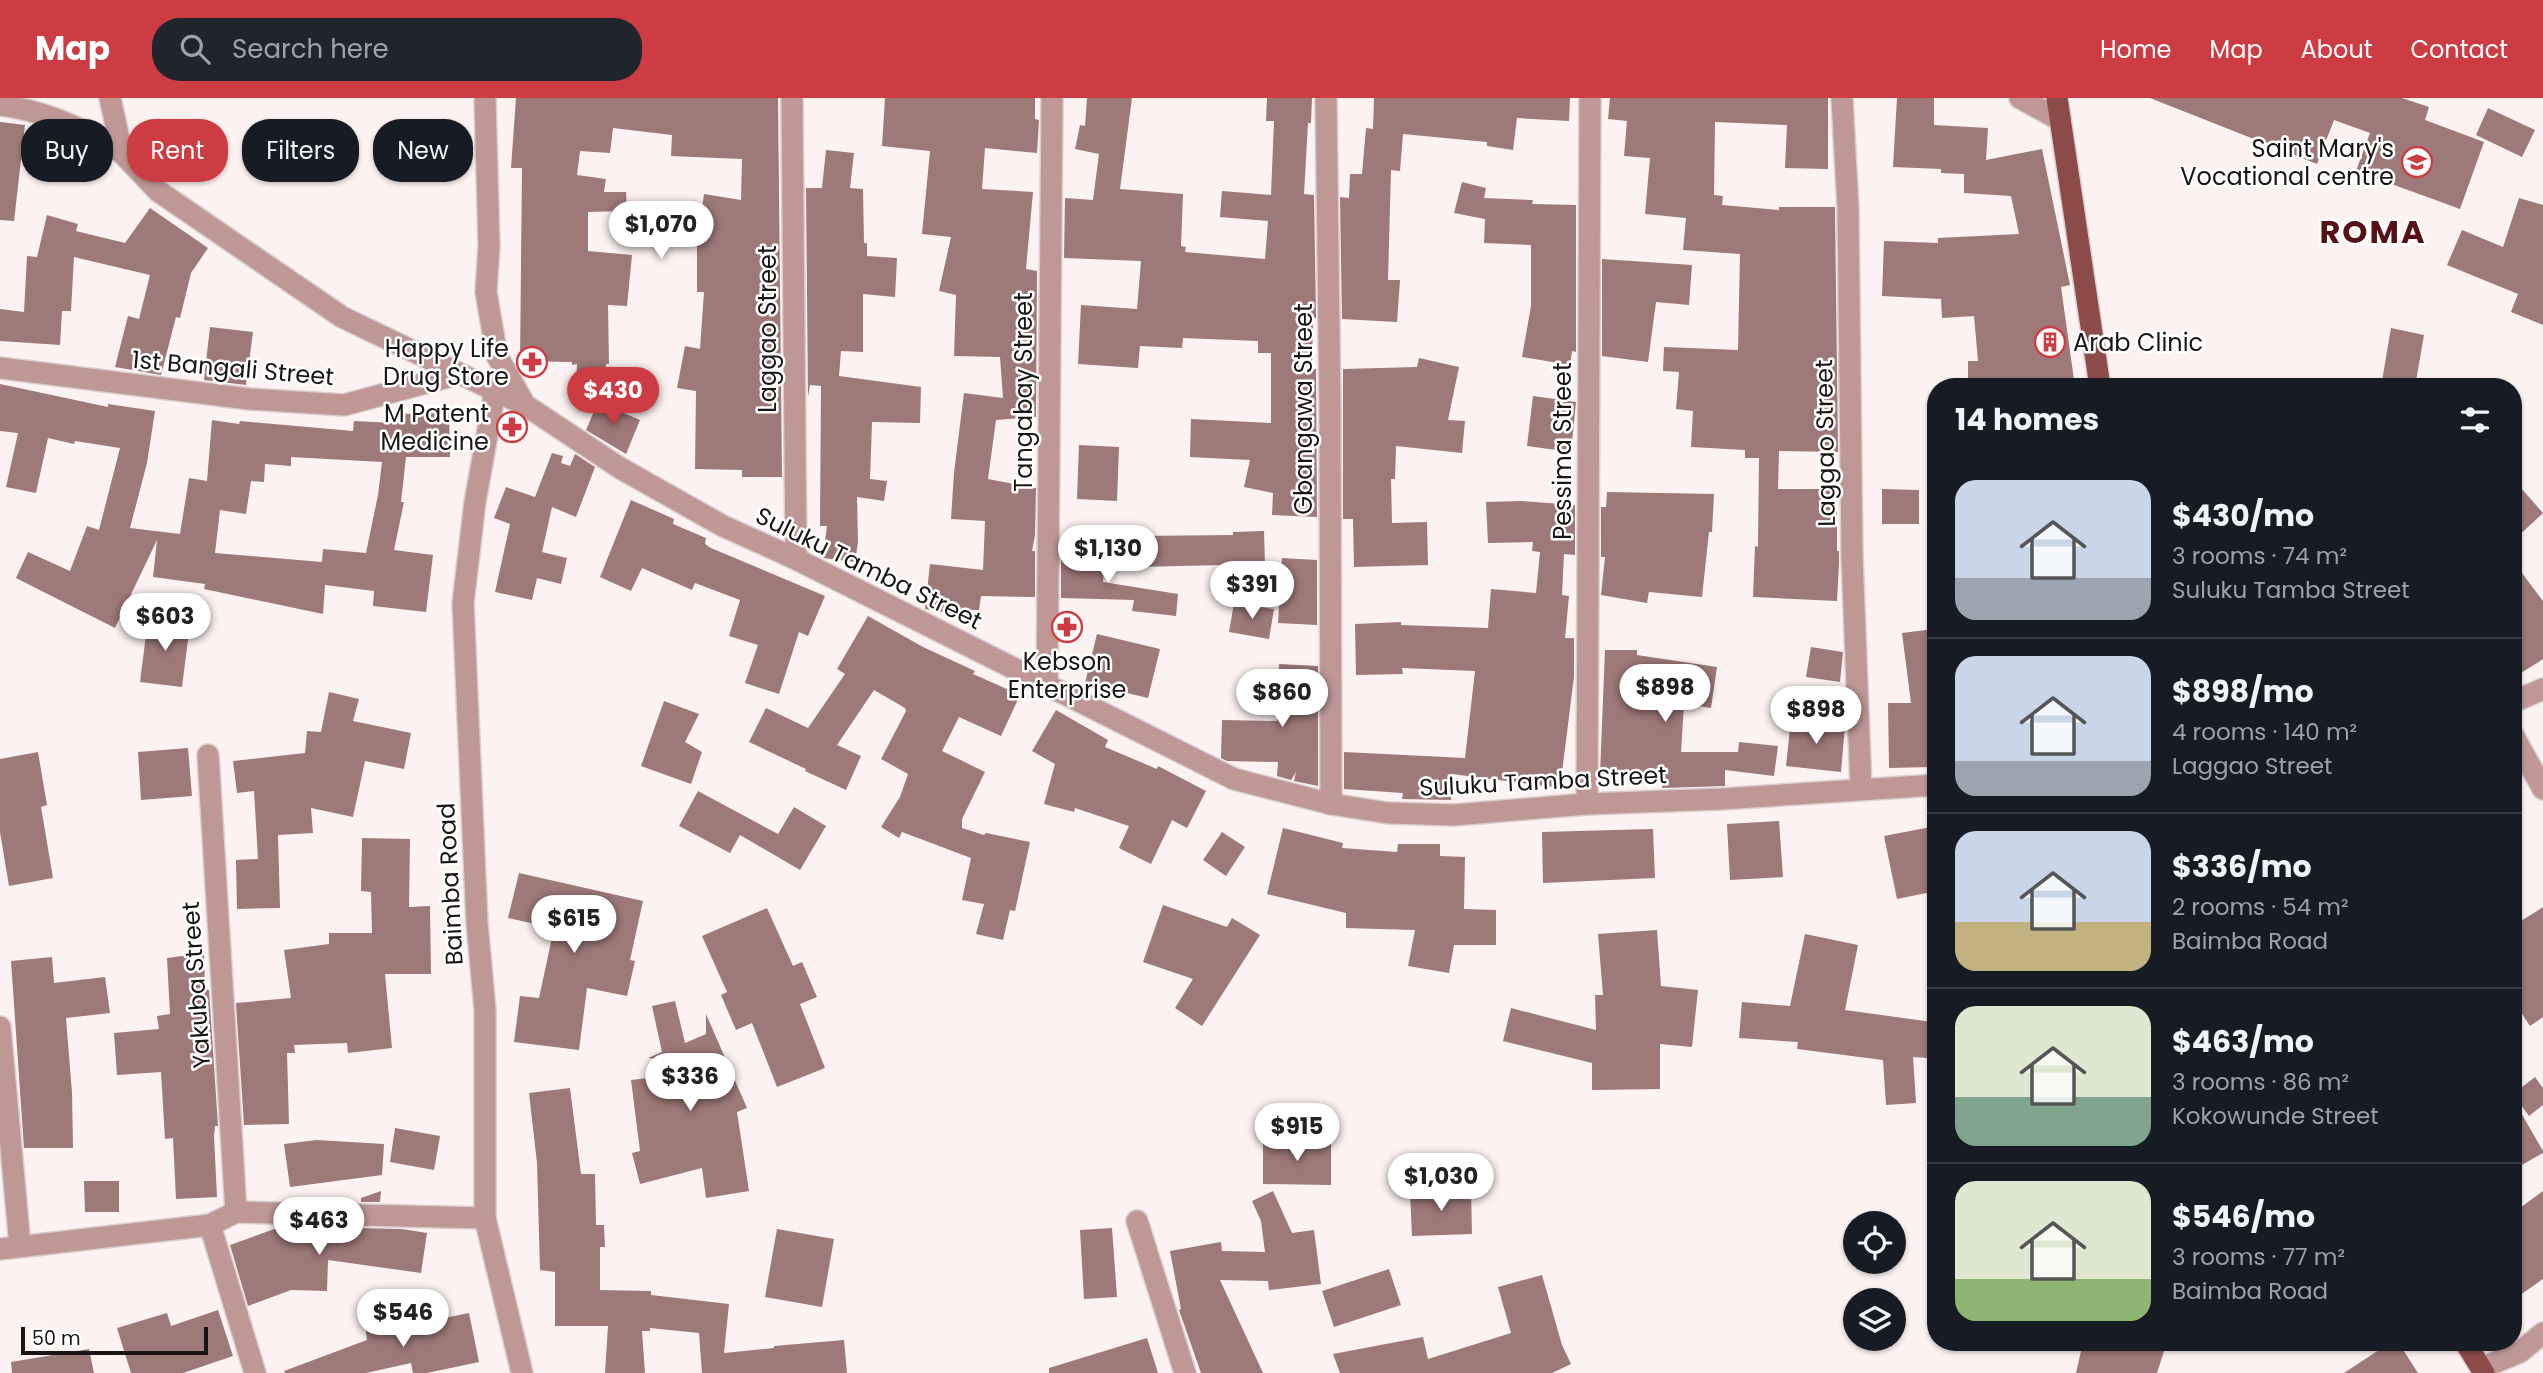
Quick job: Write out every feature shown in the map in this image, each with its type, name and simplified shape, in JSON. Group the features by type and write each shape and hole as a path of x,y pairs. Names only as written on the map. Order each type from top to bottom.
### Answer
{"main road":[{"path":"2057,98 2099,378"},
{"path":"2471,1351 2483,1371"}],"street":[{"path":"110,98 122,153"},
{"path":"485,98 489,246 486,292 497,356 525,405"},
{"name":"Laggao Street","path":"792,98 796,559"},
{"name":"Tangabay Street","path":"1047,686 1052,98"},
{"name":"Gbangawa Street","path":"1326,98 1331,804"},
{"name":"Pessima Street","path":"1587,804 1590,98"},
{"name":"Laggao Street","path":"1842,98 1848,208 1852,556 1861,788"},
{"path":"2020,98 2060,120"},
{"name":"Suluku Tamba Street","path":"0,104 57,118 96,136 122,153 158,191 342,317 525,405 620,468 723,526 796,559 1234,779 1331,804 1388,813 1454,815 1587,804 1721,799 1927,785"},
{"name":"1st Bangali Street","path":"0,368 248,399 344,405 459,374"},
{"name":"Baimba Road","path":"495,391 475,502 463,603 477,923 485,1010 485,1218 522,1373"},
{"path":"2522,698 2543,689"},
{"path":"2522,751 2543,789"},
{"name":"Yakuba Street","path":"208,755 236,1212"},
{"path":"0,1027 10,1247 210,1225 236,1212 485,1218"},
{"path":"1137,1221 1185,1373"},
{"path":"210,1225 255,1373"},
{"path":"2522,1350 2543,1333"},
{"path":"2483,1371 2521,1351"}],"building":[{"path":"516,98 778,98 782,477 742,477 742,470 695,469 696,391 677,388 685,346 700,349 704,292 697,292 697,242 704,194 741,200 742,159 671,156 672,135 613,128 610,153 580,151 577,175 606,179 604,192 626,192 627,211 588,212 588,251 632,255 627,306 608,305 609,364 606,364 604,402 575,400 577,364 520,361 522,168 511,168"},
{"path":"885,98 1035,98 1035,119 1039,120 1037,153 985,148 982,189 1033,192 1026,269 1037,271 1036,417 996,420 988,479 1036,488 1032,551 1035,551 1035,597 981,596 979,610 960,610 959,615 925,609 930,564 983,570 985,521 951,519 954,473 964,393 1003,398 1000,357 954,356 956,295 939,291 951,237 922,234 930,151 882,146"},
{"path":"1087,98 1132,98 1120,189 1183,194 1181,246 1186,247 1185,252 1265,259 1268,221 1220,217 1222,191 1271,195 1274,121 1266,121 1267,98 1312,98 1304,194 1314,195 1316,318 1313,318 1312,369 1316,369 1317,517 1272,515 1273,493 1244,487 1250,460 1190,457 1191,419 1271,423 1271,353 1258,353 1258,341 1183,338 1182,348 1140,346 1138,368 1078,364 1081,305 1137,309 1141,261 1064,258 1065,198 1093,200 1099,154 1075,149 1080,125 1085,126"},
{"path":"1374,98 1570,98 1569,121 1517,118 1513,150 1487,146 1487,142 1403,134 1400,171 1391,170 1388,280 1400,280 1397,322 1342,319 1340,197 1349,198 1350,174 1362,174 1366,128 1373,129"},
{"path":"1610,98 1828,98 1828,169 1785,168 1787,125 1715,122 1714,195 1723,196 1722,205 1779,210 1779,207 1835,207 1838,452 1779,451 1778,489 1837,489 1837,601 1753,597 1755,546 1758,547 1759,458 1745,458 1745,450 1691,447 1693,411 1676,409 1679,372 1663,371 1664,347 1738,350 1740,254 1683,250 1686,218 1645,214 1650,158 1624,156 1627,121 1608,119"},
{"path":"1897,98 1934,98 1934,125 1988,128 1986,160 2042,149 2070,285 2061,287 2074,378 1968,378 1968,361 1978,361 1974,316 1942,318 1941,299 1882,296 1884,241 1938,243 1938,238 2019,234 2011,196 1964,193 1964,174 1941,173 1941,169 1893,167"},
{"path":"2150,98 2402,98 2429,107 2425,120 2484,142 2460,209 2356,171 2370,133 2334,120 2317,164"},
{"path":"2488,108 2535,130 2522,157 2476,135"},
{"path":"0,122 21,125 21,160 14,221 0,220"},
{"path":"826,150 854,153 850,188 863,189 864,243 867,243 867,256 897,258 895,297 863,294 863,352 841,351 839,376 921,387 920,423 872,422 870,479 887,481 884,501 857,497 858,542 855,562 823,558 827,526 820,526 821,386 810,385 808,397 806,188 822,188"},
{"path":"1462,182 1486,188 1484,198 1533,200 1532,204 1576,205 1576,352 1572,351 1570,365 1522,357 1531,306 1531,245 1484,243 1485,219 1454,213"},
{"path":"2519,198 2543,205 2543,325 2511,312 2518,294 2447,265 2462,230 2503,247"},
{"path":"150,208 208,248 191,273 180,318 176,317 161,375 115,367 128,316 139,319 150,275 74,257 71,311 62,311 60,345 0,341 0,309 24,312 27,256 37,257 47,215 78,224 76,231 125,243"},
{"path":"1602,259 1692,265 1689,305 1656,302 1648,362 1602,356"},
{"path":"210,327 253,332 246,385 204,380"},
{"path":"2391,328 2424,335 2417,378 2383,378"},
{"path":"1419,358 1459,367 1448,420 1465,421 1462,453 1396,446 1395,479 1391,479 1392,523 1427,522 1428,565 1354,567 1353,519 1343,519 1343,369 1417,367"},
{"path":"0,384 108,407 108,404 155,411 147,463 130,528 180,534 189,478 207,481 212,420 353,431 354,421 393,423 393,414 449,413 450,457 406,457 401,502 404,502 394,550 433,555 426,612 373,606 374,591 325,585 323,614 204,589 205,584 153,577 157,540 115,628 16,578 28,552 70,571 87,526 99,530 120,448 75,441 74,444 48,438 36,493 6,487 18,433 0,431","holes":["291,457 382,462 366,553 323,549 322,562 215,553 220,510 246,514 251,481 264,482 265,464 291,466"]},
{"path":"1533,396 1576,402 1571,452 1527,446"},
{"path":"598,402 640,420 626,454 586,430"},
{"path":"1079,445 1119,447 1117,501 1077,499"},
{"path":"552,453 563,456 561,463 570,466 575,454 595,467 576,517 552,507 542,552 567,558 561,584 537,578 532,600 495,592 510,524 494,518 506,487 535,497"},
{"path":"1882,489 1919,490 1919,524 1882,524"},
{"path":"2522,489 2543,513 2522,533"},
{"path":"1607,492 1714,494 1712,532 1709,532 1702,597 1649,592 1647,603 1601,595 1605,557 1601,557 1601,507 1606,507"},
{"path":"631,500 674,519 673,524 706,538 705,544 711,548 825,596 808,636 799,632 779,694 745,683 758,645 729,636 740,600 695,583 692,590 642,568 631,591 600,577"},
{"path":"1521,501 1575,505 1575,555 1564,554 1562,595 1569,596 1565,638 1574,638 1574,677 1560,788 1452,774 1451,800 1402,799 1403,793 1344,789 1344,752 1465,758 1475,671 1402,668 1403,674 1356,675 1355,624 1401,622 1401,625 1488,628 1491,589 1536,593 1540,552 1532,551 1533,542 1488,543 1486,502"},
{"path":"1264,531 1265,564 1138,567 1137,536 1233,535 1233,532"},
{"path":"1061,551 1105,553 1103,582 1178,594 1176,616 1132,611 1134,600 1061,598"},
{"path":"1282,558 1317,560 1317,625 1278,623"},
{"path":"2522,573 2543,601 2543,659 2522,672"},
{"path":"1234,603 1274,609 1269,639 1229,632"},
{"path":"868,616 923,647 975,671 973,674 1020,695 1001,736 959,717 942,751 985,772 962,819 962,828 984,835 986,833 1030,842 1015,911 1010,910 1003,940 976,934 984,904 962,900 971,858 902,832 899,838 881,827 900,797 908,774 881,759 906,711 905,708 874,690 837,745 861,756 846,790 749,742 766,708 808,728 845,674 837,669"},
{"path":"148,619 190,624 182,687 140,682"},
{"path":"1927,630 1927,767 1889,768 1888,703 1911,703 1902,633"},
{"path":"1097,634 1160,649 1148,698 1085,683"},
{"path":"1811,647 1843,652 1840,682 1806,677"},
{"path":"1605,650 1637,650 1637,655 1717,667 1711,708 1684,704 1681,752 1738,752 1739,742 1778,746 1774,776 1725,770 1725,786 1662,788 1662,777 1600,774"},
{"path":"1279,664 1318,666 1318,786 1294,781 1296,772 1291,780 1277,776 1278,762 1227,761 1221,758 1222,720 1277,721"},
{"path":"329,692 359,699 353,721 411,733 404,769 365,761 353,817 311,808 313,833 278,835 280,908 237,909 236,860 258,859 254,791 237,793 233,761 305,753 307,731 321,732"},
{"path":"664,701 699,714 685,742 702,752 691,784 641,766"},
{"path":"1056,710 1108,740 1105,747 1157,769 1158,766 1206,791 1187,828 1172,820 1151,864 1119,848 1129,826 1075,808 1074,812 1044,804 1055,764 1032,751"},
{"path":"1791,719 1845,725 1841,772 1786,766"},
{"path":"188,748 192,796 141,800 138,752"},
{"path":"38,752 47,805 41,807 53,878 9,886 0,832 0,759"},
{"path":"698,791 778,834 794,807 826,826 800,870 740,835 730,853 679,826"},
{"path":"1779,821 1783,877 1730,880 1727,824"},
{"path":"1283,828 1343,843 1342,848 1397,852 1398,844 1440,844 1440,856 1465,857 1464,909 1496,910 1496,945 1454,945 1449,973 1408,966 1415,930 1346,928 1346,913 1267,894"},
{"path":"1927,828 1927,893 1897,899 1884,836"},
{"path":"1653,829 1655,878 1543,883 1542,832"},
{"path":"1222,832 1245,847 1226,876 1203,860"},
{"path":"362,838 410,839 409,907 430,906 431,974 385,974 392,1048 348,1053 347,1043 294,1045 295,1053 287,1053 289,1124 244,1125 236,1003 291,998 284,950 329,944 329,933 372,933 371,892 361,891"},
{"path":"519,873 643,901 630,960 635,961 627,996 587,988 579,1050 514,1042 520,996 539,998 554,928 508,918"},
{"path":"1163,905 1227,927 1232,918 1260,935 1202,1026 1175,1008 1193,979 1143,962"},
{"path":"2543,907 2543,1017 2530,1026 2522,1014 2522,920"},
{"path":"767,908 793,966 802,962 817,997 800,1004 825,1068 777,1087 752,1023 736,1030 721,995 727,992 702,936"},
{"path":"1657,930 1661,986 1698,990 1692,1047 1660,1044 1660,1089 1592,1090 1592,1063 1503,1041 1511,1008 1596,1030 1595,995 1603,995 1598,934"},
{"path":"1805,934 1858,945 1845,1010 1927,1021 1927,1058 1913,1057 1916,1103 1886,1105 1883,1060 1797,1049 1798,1042 1739,1038 1742,1002 1790,1006"},
{"path":"204,953 218,1126 215,1126 214,1136 217,1197 176,1199 173,1138 165,1139 161,1072 117,1075 114,1033 159,1029 157,1016 170,1014 167,958"},
{"path":"52,957 54,983 105,977 110,1013 66,1018 73,1148 24,1148 11,961"},
{"path":"675,1001 685,1043 706,1034 706,1014 747,1108 737,1112 749,1191 706,1198 702,1168 640,1184 632,1153 640,1151 631,1080 706,1071 706,1065 648,1058 662,1052 652,1006"},
{"path":"2535,1077 2543,1088 2543,1105 2529,1116 2522,1106 2522,1087"},
{"path":"570,1088 581,1174 595,1174 596,1225 604,1225 605,1247 600,1247 600,1290 651,1291 651,1295 729,1304 724,1353 844,1340 847,1373 702,1373 699,1333 650,1328 650,1331 642,1331 645,1373 605,1373 608,1326 555,1326 555,1272 540,1270 537,1163 529,1093"},
{"path":"2522,1115 2543,1151 2522,1165"},
{"path":"395,1128 440,1136 434,1170 390,1162"},
{"path":"317,1140 384,1144 382,1175 290,1187 284,1144"},
{"path":"1263,1142 1331,1142 1331,1185 1263,1184"},
{"path":"84,1181 119,1181 119,1212 85,1212"},
{"path":"1471,1190 1472,1234 1412,1236 1410,1191"},
{"path":"381,1191 380,1202 361,1202 361,1198"},
{"path":"1273,1191 1292,1233 1314,1230 1321,1284 1269,1290 1268,1281 1220,1280 1263,1373 1201,1373 1179,1310 1181,1309 1170,1251 1221,1242 1222,1251 1265,1252 1261,1221 1252,1201"},
{"path":"2543,1191 2543,1279 2522,1294 2522,1206"},
{"path":"280,1227 356,1233 357,1228 402,1229 427,1233 421,1273 328,1260 327,1291 291,1290 248,1306 230,1245"},
{"path":"1112,1228 1117,1297 1084,1299 1080,1230"},
{"path":"777,1229 834,1239 822,1307 765,1297"},
{"path":"1389,1269 1401,1305 1334,1327 1322,1291"},
{"path":"1542,1275 1562,1345 1571,1364 1552,1373 1340,1373 1333,1354 1423,1337 1428,1359 1511,1333 1498,1287"},
{"path":"218,1310 233,1356 183,1373 131,1373 117,1328 167,1313 171,1326"},
{"path":"469,1313 479,1362 427,1373 413,1373 411,1363 366,1373 284,1371 367,1340 365,1325 389,1320 391,1329"},
{"path":"1147,1338 1158,1373 1049,1373 1049,1368"},
{"path":"89,1349 94,1373 12,1373 11,1362"},
{"path":"2081,1351 2164,1351 2157,1373 2076,1373"},
{"path":"2377,1351 2404,1351 2418,1373 2344,1373"}],"place":[{"name":"Saint Mary's Vocational centre","path":"2417,162"},
{"name":"Arab Clinic","path":"2050,342"},
{"name":"Happy Life Drug Store","path":"532,362"},
{"name":"M Patent Medicine","path":"512,427"},
{"name":"Kebson Enterprise","path":"1067,627"}],"district":[{"name":"ROMA","path":"2373,231"}]}
